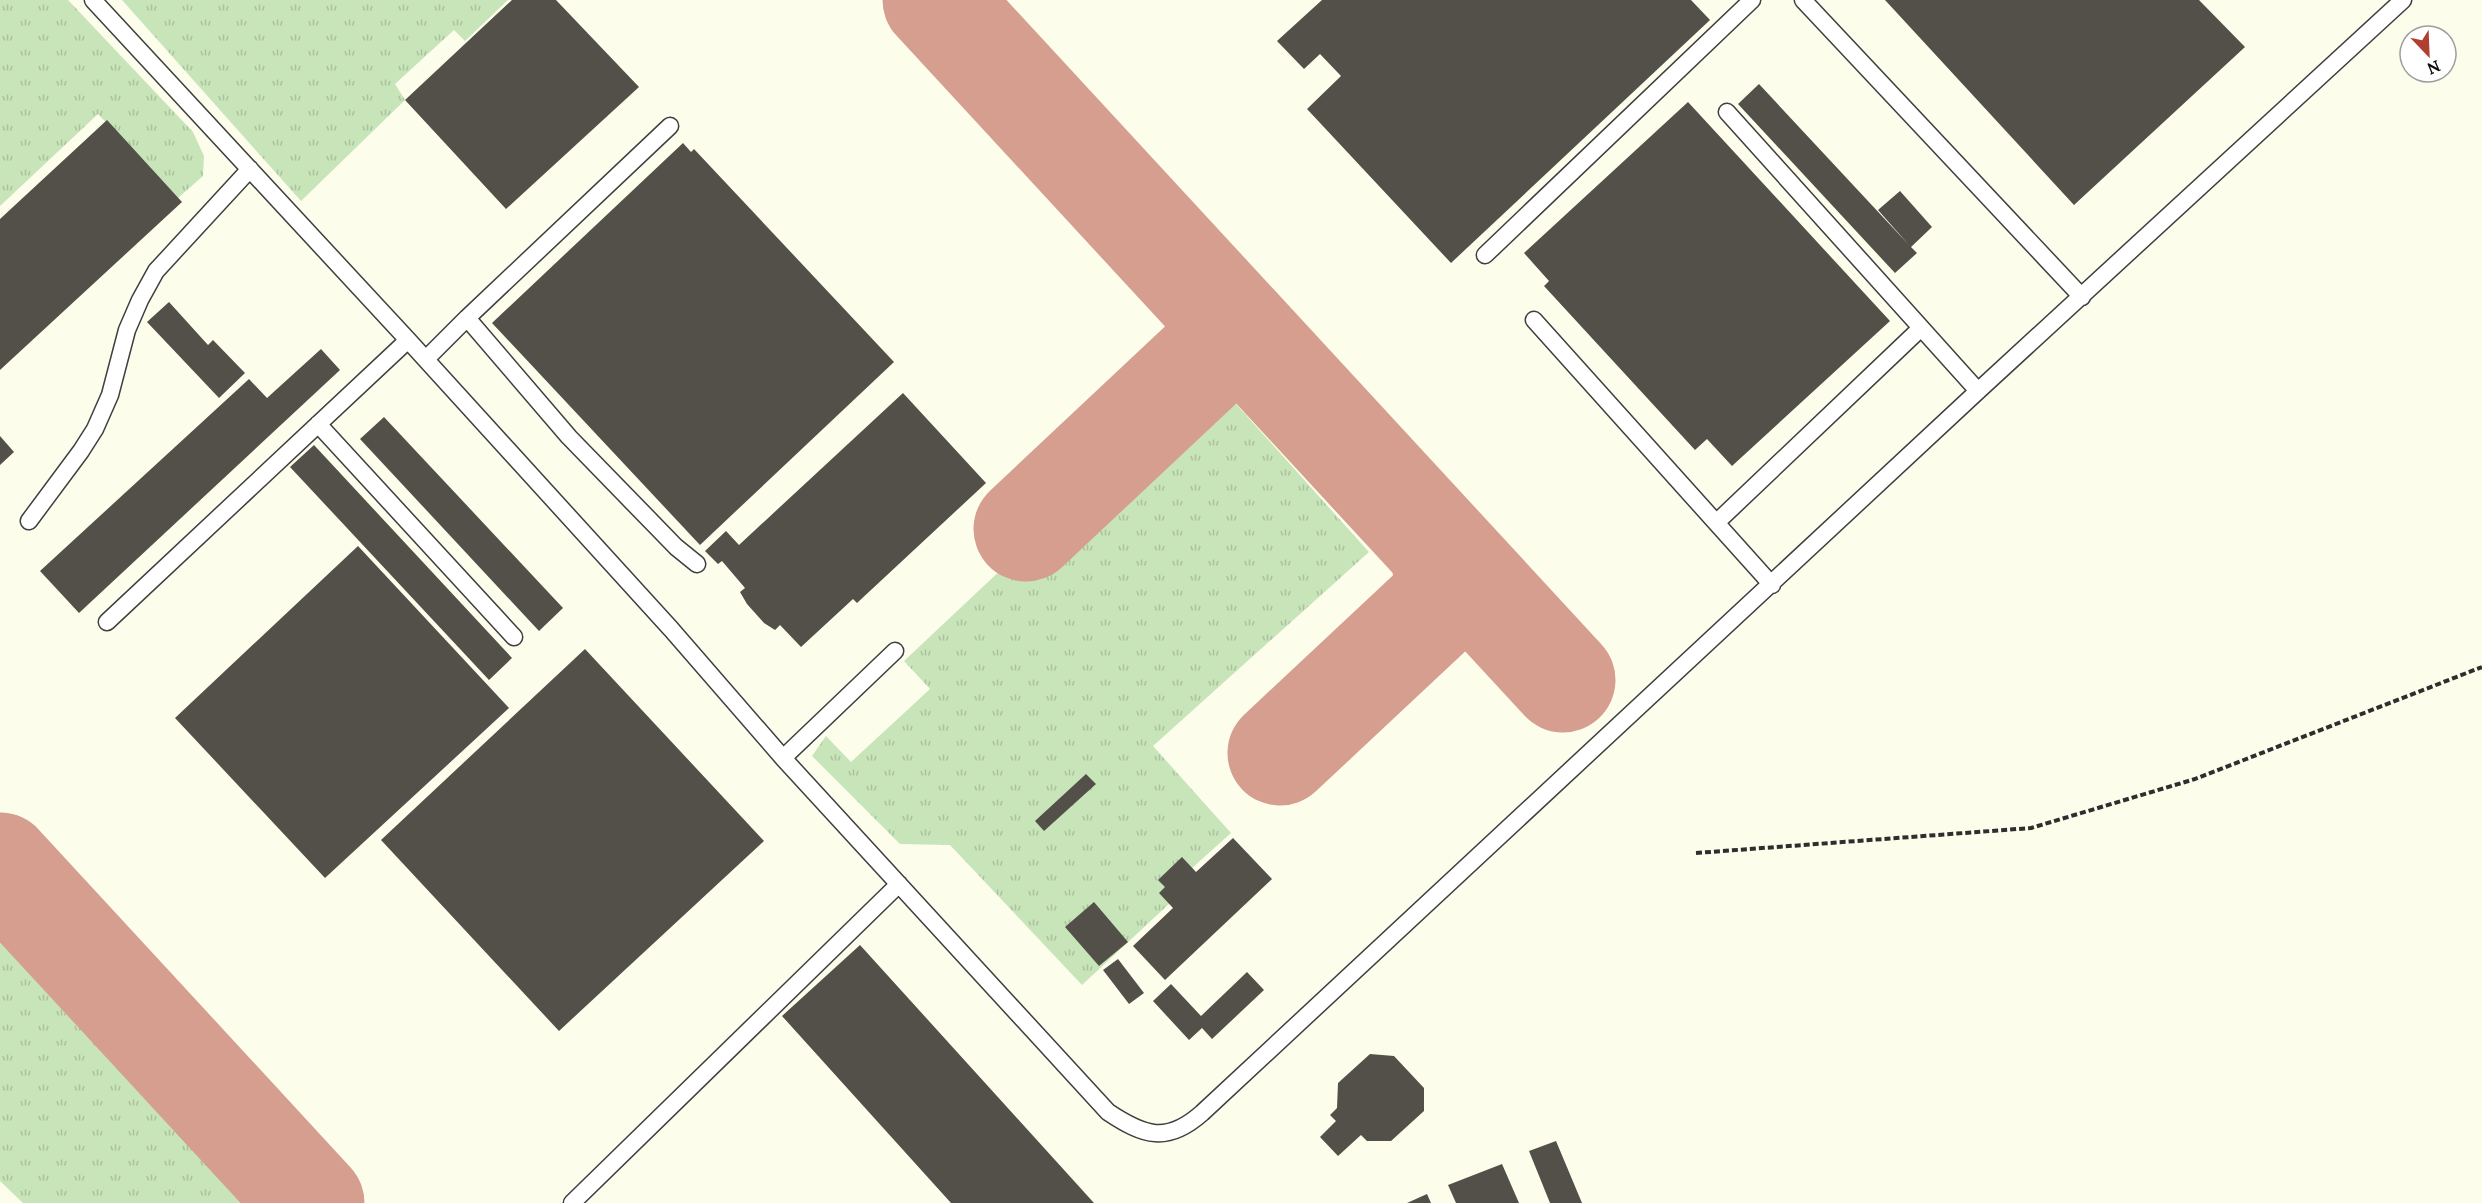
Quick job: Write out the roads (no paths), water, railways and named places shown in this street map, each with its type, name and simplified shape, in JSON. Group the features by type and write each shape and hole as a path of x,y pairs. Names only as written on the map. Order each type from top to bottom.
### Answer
{"lane":[{"path":"93,0 426,359 672,629 783,758 1108,1112 1143,1131 1162,1133 1178,1131 1202,1113 1978,391 2403,0"},
{"path":"1485,255 1752,0"},
{"path":"1803,0 2082,297"},
{"path":"1727,112 1978,391"},
{"path":"426,359 670,126"},
{"path":"29,521 95,429 110,395 127,330 156,272 250,169"},
{"path":"467,318 569,437 676,547 697,564"},
{"path":"1534,320 1772,585"},
{"path":"1717,522 1921,328"},
{"path":"107,622 408,340"},
{"path":"318,424 514,637"},
{"path":"783,758 895,651"},
{"path":"572,1203 899,884"}]}
